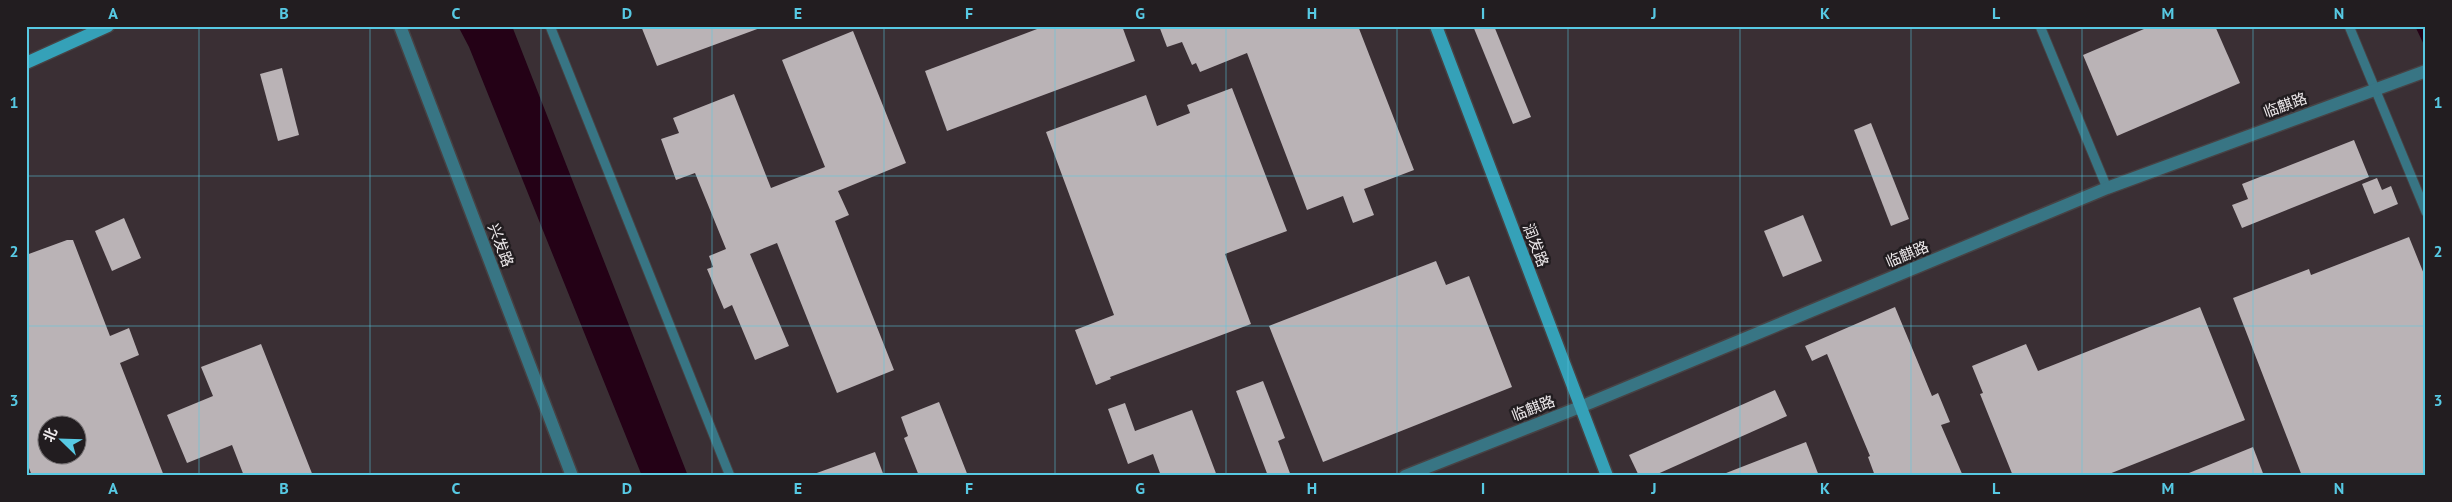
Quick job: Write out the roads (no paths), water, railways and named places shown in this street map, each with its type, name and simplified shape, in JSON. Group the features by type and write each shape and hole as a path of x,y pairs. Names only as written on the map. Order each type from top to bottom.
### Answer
{"main road":[{"path":"26,63 108,26"},
{"name":"润发路","path":"1436,26 1607,476"}],"street":[{"name":"兴发路","path":"400,26 572,476"},
{"name":"临麒路","path":"1405,476 1580,407 2107,188 2426,71"}],"lane":[{"path":"550,26 730,476"},
{"path":"2040,26 2107,188"},
{"path":"2349,26 2426,212"}]}
